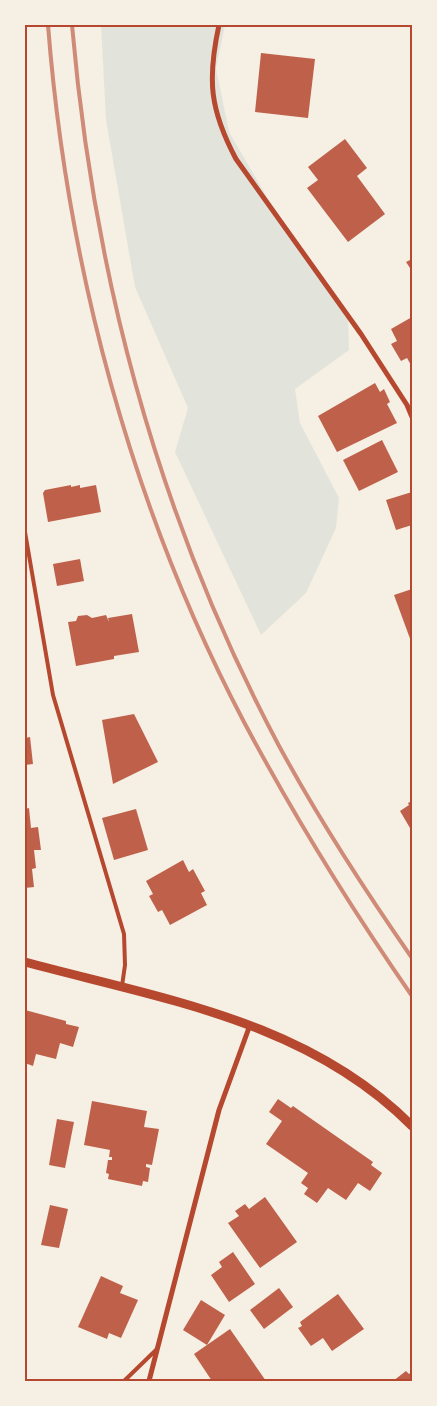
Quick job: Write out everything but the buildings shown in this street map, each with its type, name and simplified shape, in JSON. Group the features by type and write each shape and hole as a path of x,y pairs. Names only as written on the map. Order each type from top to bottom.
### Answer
{"street":[{"path":"219,25 212,65 213,99 220,129 236,159 361,334 407,405 412,417"},
{"path":"25,962 200,1007 250,1025 305,1049 356,1078 380,1095 412,1126"},
{"path":"150,1381 220,1110 250,1025"}],"lane":[{"path":"25,532 53,695 124,934 125,966 122,988"},
{"path":"124,1381 160,1346"}],"shaded area":[{"path":"101,25 225,25 216,68 229,132 267,197 348,318 349,350 295,389 300,423 339,498 336,528 306,593 261,635 175,452 188,408 135,287 106,120"}],"railway":[{"path":"48,25 57,115 71,205 89,295 111,383 137,471 168,556 204,640 263,757 324,861 412,996"},
{"path":"72,25 82,120 97,213 115,305 138,395 166,484 198,572 236,659 278,744 342,853 412,958"}]}
